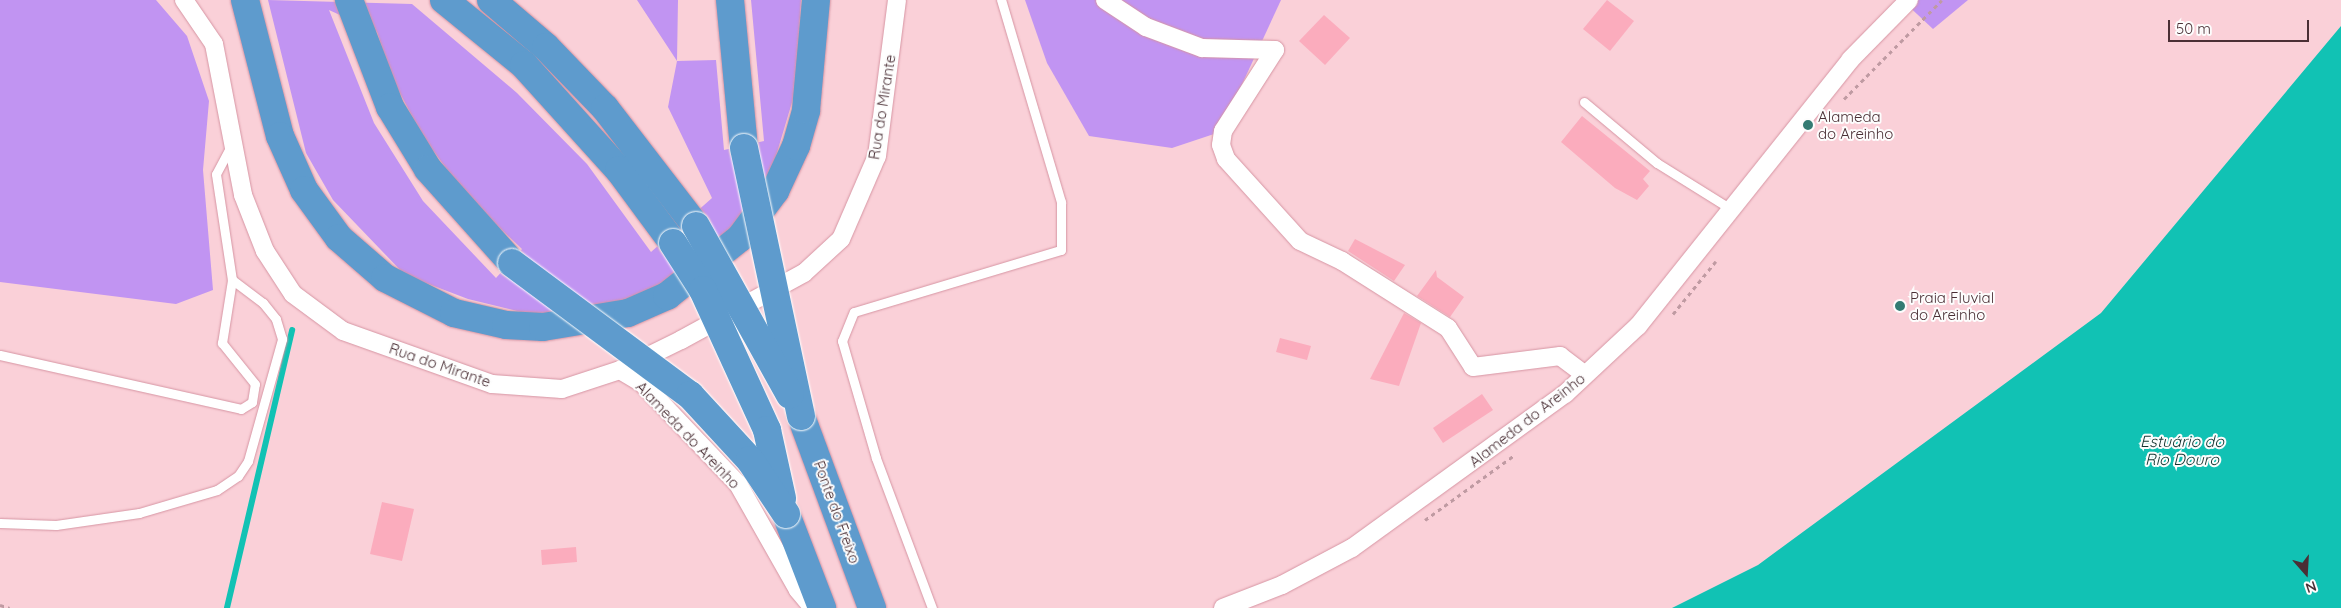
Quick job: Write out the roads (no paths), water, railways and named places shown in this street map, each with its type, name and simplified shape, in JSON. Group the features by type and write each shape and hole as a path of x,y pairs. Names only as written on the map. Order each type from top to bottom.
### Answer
{"highway":[{"path":"245,0 280,136 304,190 339,238 385,278 454,313 506,325 543,327 628,313 667,296 740,238 775,191 796,146 806,110 816,0"},
{"path":"444,0 524,66 619,170 673,243 712,307 767,430 786,514 822,608"},
{"path":"490,0 546,47 605,108 696,226 801,416"},
{"path":"730,0 744,148 801,416"},
{"path":"351,4 390,107 428,170 481,234 512,263 690,395 750,460 786,514"},
{"name":"Ponte do Freixo","path":"801,416 872,608"}],"street":[{"name":"Rua do Mirante","path":"184,0 214,44 232,144 244,195 265,251 293,294 343,331 492,384 562,389 620,370 804,273 842,239 877,156 897,0"},
{"path":"1105,0 1146,27 1202,48 1276,50 1223,131 1221,145 1226,160 1300,241 1342,261 1448,328 1473,367 1560,356 1585,375"},
{"name":"Alameda do Areinho","path":"1223,608 1282,585 1352,548 1465,469 1585,375 1638,326 1850,60 1909,0"},
{"name":"Alameda do Areinho","path":"620,370 643,384 738,484 798,590 813,608"}],"lane":[{"path":"932,608 876,458 842,340 854,312 1061,250 1061,202 1002,0"},
{"path":"1584,102 1657,164 1731,209"},
{"path":"0,355 242,409 252,402 254,384 222,343 232,280 216,174 232,144"},
{"path":"0,523 56,525 139,513 217,490 238,476 248,461 282,339 276,319 263,303 232,280"}],"water":[{"name":"Estuário do Rio Douro","path":"2341,26 2341,608 1672,608 1758,565 2101,313"}],"waterway":[{"path":"227,608 292,331"}],"place":[{"name":"Alameda do Areinho","path":"1808,125"},
{"name":"Praia Fluvial do Areinho","path":"1900,306"}]}
